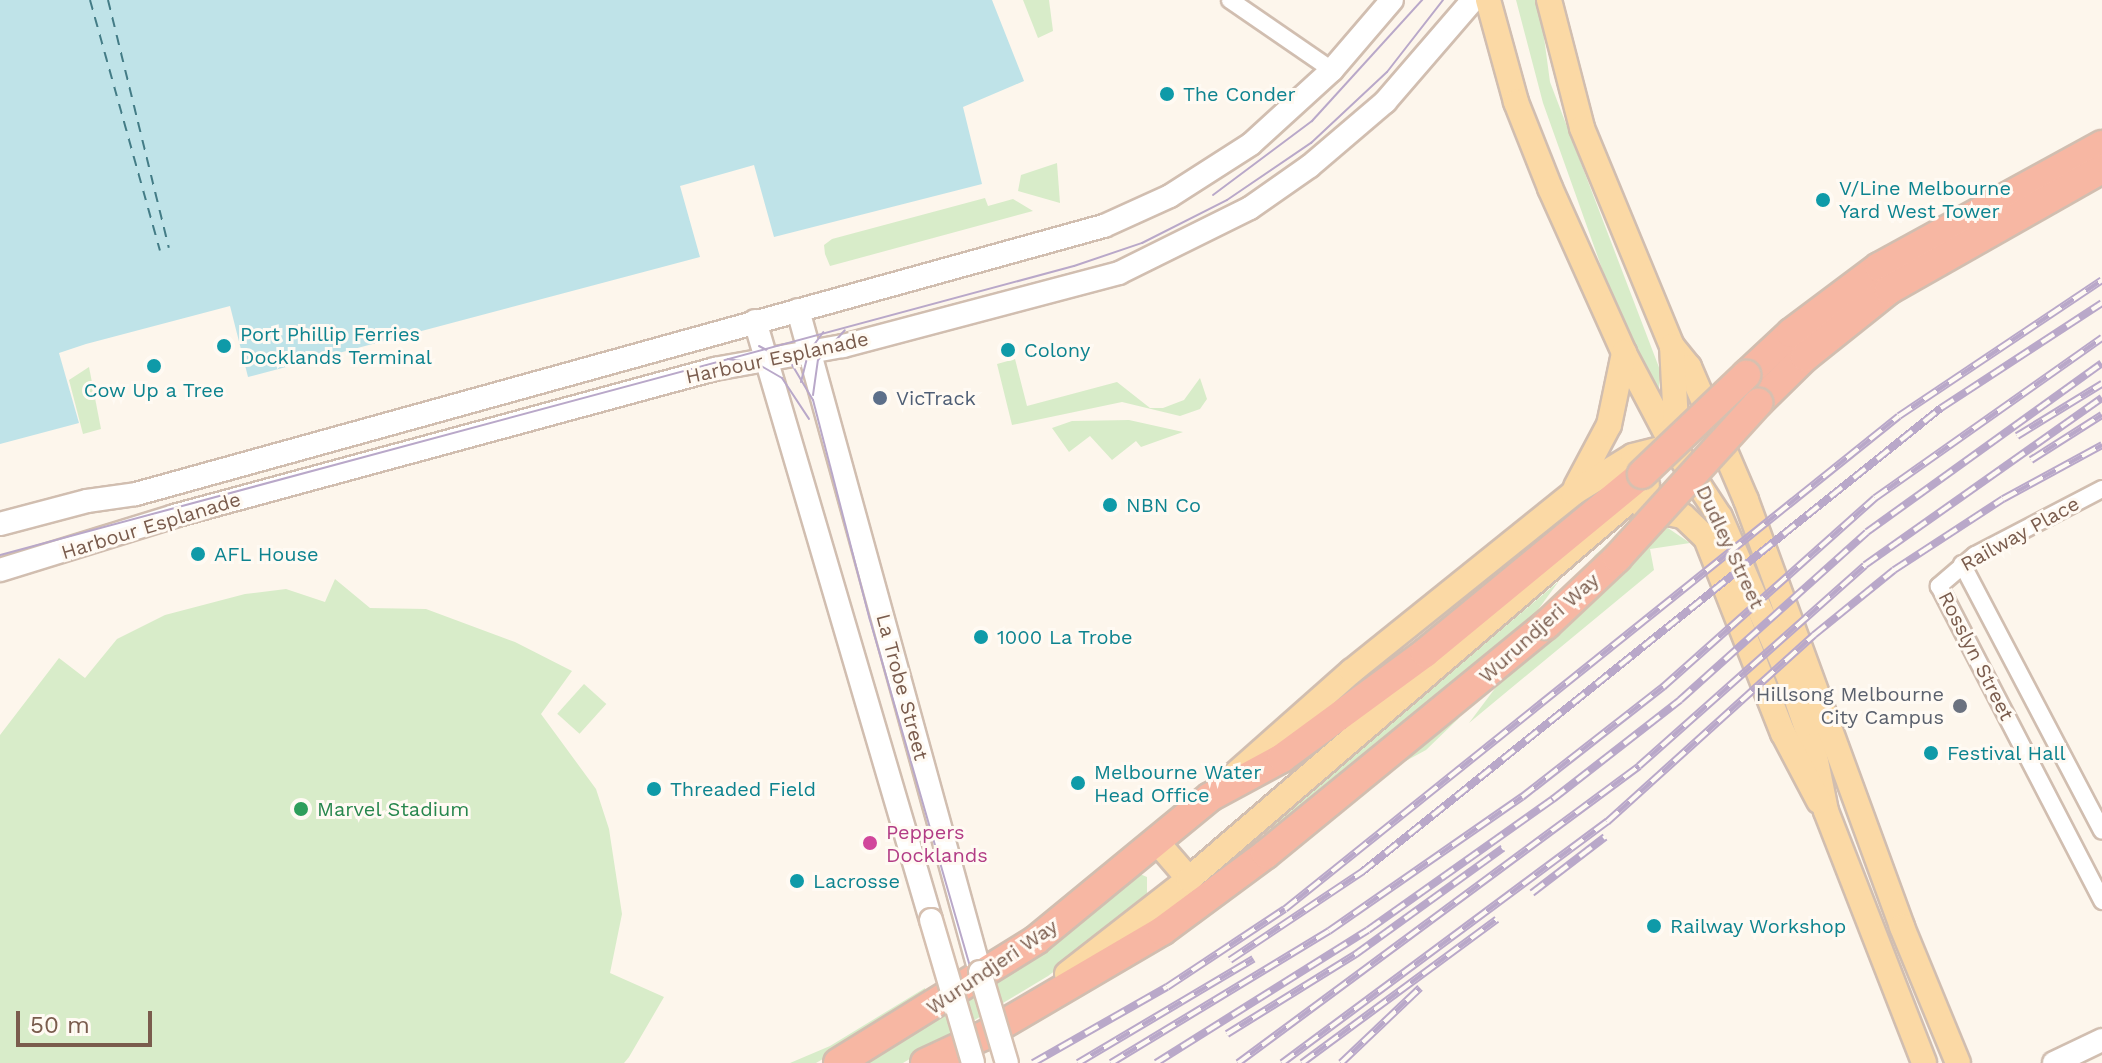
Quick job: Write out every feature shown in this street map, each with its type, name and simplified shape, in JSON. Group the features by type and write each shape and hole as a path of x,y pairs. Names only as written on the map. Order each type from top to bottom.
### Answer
{"highway":[{"name":"Wurundjeri Way","path":"838,1063 1036,940 1210,797 1256,775 1338,719 1575,532 1791,333 1839,296 1937,233 2102,145"},
{"name":"Wurundjeri Way","path":"935,1057 983,1036 1162,931 1328,804 1546,625 1617,558 1758,403 1852,318 1963,244 2102,169"}],"main road":[{"name":"Dudley Street","path":"1488,0 1525,129 1624,353 1672,444 1720,517 1789,677 1813,746 1826,811 1924,1063"},
{"name":"Dudley Street","path":"1549,0 1580,121 1672,346 1689,367 1733,469 1902,927 1958,1063"},
{"path":"1558,0 1559,30"},
{"path":"1672,346 1676,424 1672,444 1695,449 1733,469"},
{"path":"1573,493 1609,425 1624,353"},
{"name":"Wurundjeri Way","path":"1210,797 1352,671 1573,493 1633,456 1672,444"},
{"name":"Wurundjeri Way","path":"935,1057 1054,984 1189,879 1622,509 1653,478 1672,444"},
{"path":"1622,509 1678,513 1706,538 1792,756 1826,811"},
{"path":"1157,842 1189,879"}],"street":[{"path":"1230,0 1332,70"},
{"name":"Harbour Esplanade","path":"0,524 87,501 136,494 1088,231 1155,204 1251,144 1332,70 1392,0"},
{"name":"Harbour Esplanade","path":"0,570 174,516 766,359 810,352 1089,283 1199,236 1286,184 1361,125 1473,0"},
{"name":"La Trobe Street","path":"798,310 960,905 1007,1063"},
{"name":"La Trobe Street","path":"755,321 973,1063"},
{"name":"Railway Place","path":"1940,582 1962,564 2100,493"},
{"name":"Rosslyn Street","path":"1962,564 2102,831"},
{"name":"Rosslyn Street","path":"1940,582 2102,901"},
{"path":"2054,1063 2102,1040"}],"green space":[{"path":"1023,0 1049,0 1053,31 1038,38"},
{"path":"1516,0 1539,0 1550,82 1660,370 1659,390 1621,322 1543,103"},
{"path":"1057,163 1060,203 1018,191 1021,175"},
{"path":"985,198 988,206 1013,199 1033,211 830,266 825,254 824,245 832,239"},
{"path":"1015,359 1027,406 1117,382 1150,408 1163,408 1184,400 1200,378 1207,399 1200,409 1180,416 1122,402 1012,425 997,364"},
{"path":"89,367 101,429 83,434 69,380"},
{"path":"1129,420 1183,432 1141,447 1136,441 1112,460 1090,436 1069,452 1052,428 1072,421"},
{"path":"1630,524 1662,524 1690,543 1650,549 1654,570 1469,723 1595,555"},
{"name":"Marvel Stadium","path":"335,579 370,608 426,609 515,642 572,671 541,714 596,789 609,829 622,914 610,973 664,997 629,1057 624,1063 0,1063 0,735 59,658 85,678 117,639 165,615 245,594 286,589 325,602"},
{"path":"1559,581 1458,719 1426,750 1271,834 1264,830"},
{"path":"584,684 606,704 580,734 557,714"},
{"path":"1140,874 1147,877 1147,893 1138,909 1048,976 903,1063 858,1063 1030,957"},
{"path":"925,988 928,999 816,1063 790,1063 830,1046"}],"water":[{"path":"0,0 992,0 1024,81 963,107 982,184 774,237 754,165 680,186 700,257 248,377 230,306 86,344 59,353 79,423 0,444"}],"ferry route":[{"path":"90,0 160,250"},
{"path":"108,0 169,248"}],"tram line":[{"path":"1213,195 1312,121 1422,0"},
{"path":"0,555 1074,266 1142,243 1227,200 1311,143 1387,72 1443,0"},
{"path":"813,395 818,360 845,330"},
{"path":"801,382 808,353 823,332"},
{"path":"759,346 791,363 813,400 870,620 998,1063"},
{"path":"728,359 756,363 782,378 809,419"}],"railway":[{"path":"1033,1063 1167,987 1285,909 1899,416 2102,280"},
{"path":"1230,960 1362,872 1941,408 2102,303"},
{"path":"1111,1063 1329,931 1522,797 1663,687 1875,498 2102,338"},
{"path":"1156,1063 1368,930 1553,799 1680,700 1867,532 2102,363"},
{"path":"2017,436 2102,384"},
{"path":"1238,1063 1639,766 1865,565 2102,398"},
{"path":"2031,460 2102,415"},
{"path":"1282,1063 1607,822 1814,635 1894,570 2003,499 2102,445"},
{"path":"1532,893 1605,837"},
{"path":"1227,1034 1356,954 1503,848"},
{"path":"1302,1063 1497,919"},
{"path":"1078,1063 1253,959"},
{"path":"1341,1063 1420,988"}],"place":[{"name":"The Conder","path":"1167,94"},
{"name":"V/Line Melbourne Yard West Tower","path":"1823,200"},
{"name":"Port Phillip Ferries Docklands Terminal","path":"224,346"},
{"name":"Colony","path":"1008,350"},
{"name":"Cow Up a Tree","path":"154,366"},
{"name":"VicTrack","path":"880,398"},
{"name":"NBN Co","path":"1110,505"},
{"name":"AFL House","path":"198,554"},
{"name":"1000 La Trobe","path":"981,637"},
{"name":"Hillsong Melbourne City Campus","path":"1960,706"},
{"name":"Festival Hall","path":"1931,753"},
{"name":"Melbourne Water Head Office","path":"1078,783"},
{"name":"Threaded Field","path":"654,789"},
{"name":"Marvel Stadium","path":"301,809"},
{"name":"Peppers Docklands","path":"870,843"},
{"name":"Lacrosse","path":"797,881"},
{"name":"Railway Workshop","path":"1654,926"}]}
